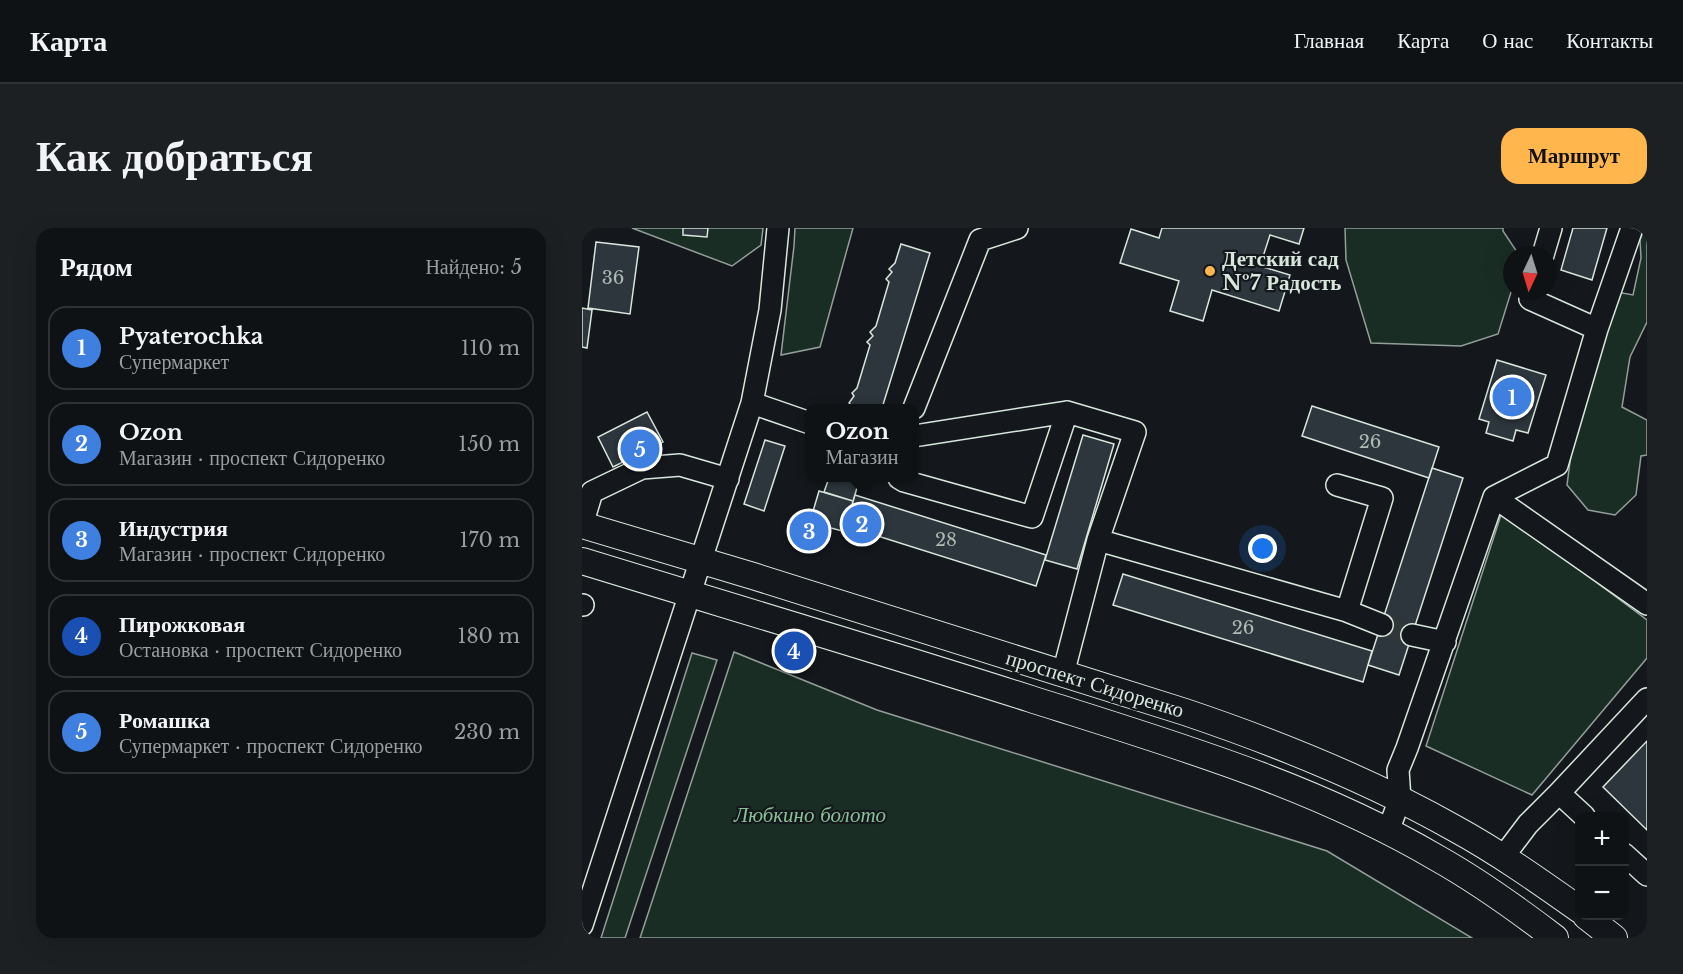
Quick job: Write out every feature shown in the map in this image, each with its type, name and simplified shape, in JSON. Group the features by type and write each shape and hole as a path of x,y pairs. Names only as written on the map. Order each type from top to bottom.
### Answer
{"main road":[{"name":"проспект Сидоренко","path":"582,525 1185,712 1246,733 1400,800 1453,827 1531,875 1575,906"},
{"name":"проспект Сидоренко","path":"582,561 928,666 1254,772 1388,831 1448,864 1517,909 1555,938"},
{"path":"1592,920 1614,938"}],"street":[{"path":"582,926 752,403 770,310 778,228"},
{"path":"916,404 980,240 1017,228"},
{"path":"1546,246 1551,228"},
{"path":"1388,831 1400,800 1398,770 1445,642 1494,497 1557,465 1597,329 1632,228"},
{"path":"1532,300 1597,329"},
{"path":"752,403 805,421"},
{"path":"919,435 1067,412 1135,432 1098,540 1063,674"},
{"path":"908,482 1032,517 1067,412"},
{"path":"582,525 592,492 642,468 680,465 728,479"},
{"path":"1337,485 1382,498 1347,611"},
{"path":"1494,497 1647,604"},
{"path":"1098,540 1347,611 1382,625"},
{"path":"1412,635 1445,642"},
{"path":"1503,857 1528,824 1560,793 1647,699"},
{"path":"1560,793 1580,812"},
{"path":"1629,858 1646,872"}],"green space":[{"path":"632,228 763,228 761,245 732,266"},
{"path":"795,228 853,228 820,347 781,355 794,246"},
{"path":"1345,228 1503,228 1513,246 1503,246 1503,300 1509,300 1498,334 1461,346 1371,343 1346,260"},
{"path":"1644,228 1647,228 1647,322 1630,357 1622,407 1647,420 1647,455 1641,456 1636,495 1615,515 1588,510 1567,485 1572,447 1617,292 1633,295 1641,258 1640,240"},
{"path":"1502,512 1647,620 1647,658 1532,795 1426,746"},
{"name":"Любкино болото","path":"734,652 877,710 1327,851 1472,938 640,938"},
{"path":"692,653 717,660 625,938 601,938"}],"building":[{"path":"683,228 708,228 707,237 683,235"},
{"name":"Детский сад №7 Радость","path":"1162,228 1304,228 1299,244 1270,235 1260,266 1290,275 1279,311 1212,290 1203,321 1170,311 1179,281 1120,263 1131,229 1159,238"},
{"path":"1573,228 1607,228 1592,280 1561,270"},
{"path":"596,242 639,247 630,314 588,308"},
{"path":"901,244 930,253 883,404 850,404 870,345 867,342 873,336 870,332 876,326 889,282 886,279 892,272 889,269 895,263"},
{"path":"582,308 592,310 587,348 582,347"},
{"path":"1497,360 1546,375 1528,433 1516,430 1513,441 1486,433 1489,422 1479,419"},
{"path":"1312,406 1439,447 1429,478 1302,436"},
{"path":"647,412 663,442 613,467 598,437"},
{"path":"1083,435 1114,444 1077,569 1045,560"},
{"path":"765,440 785,446 764,511 744,504"},
{"path":"1432,468 1463,478 1399,675 1368,665"},
{"path":"828,482 859,482 853,501 824,492"},
{"path":"819,491 853,501 842,531 811,521"},
{"path":"855,495 1046,555 1036,586 846,526"},
{"path":"1123,574 1372,651 1363,682 1113,605"},
{"path":"1647,741 1647,830 1603,787"}],"tunnel":[{"path":"1382,625 1412,635"}],"place":[{"name":"Детский сад №7 Радость","path":"1210,271"},
{"name":"Pyaterochka","path":"1512,397"},
{"name":"Ромашка","path":"640,449"},
{"name":"Ozon","path":"862,524"},
{"name":"Индустрия","path":"809,531"},
{"name":"Пирожковая","path":"794,651"}]}
